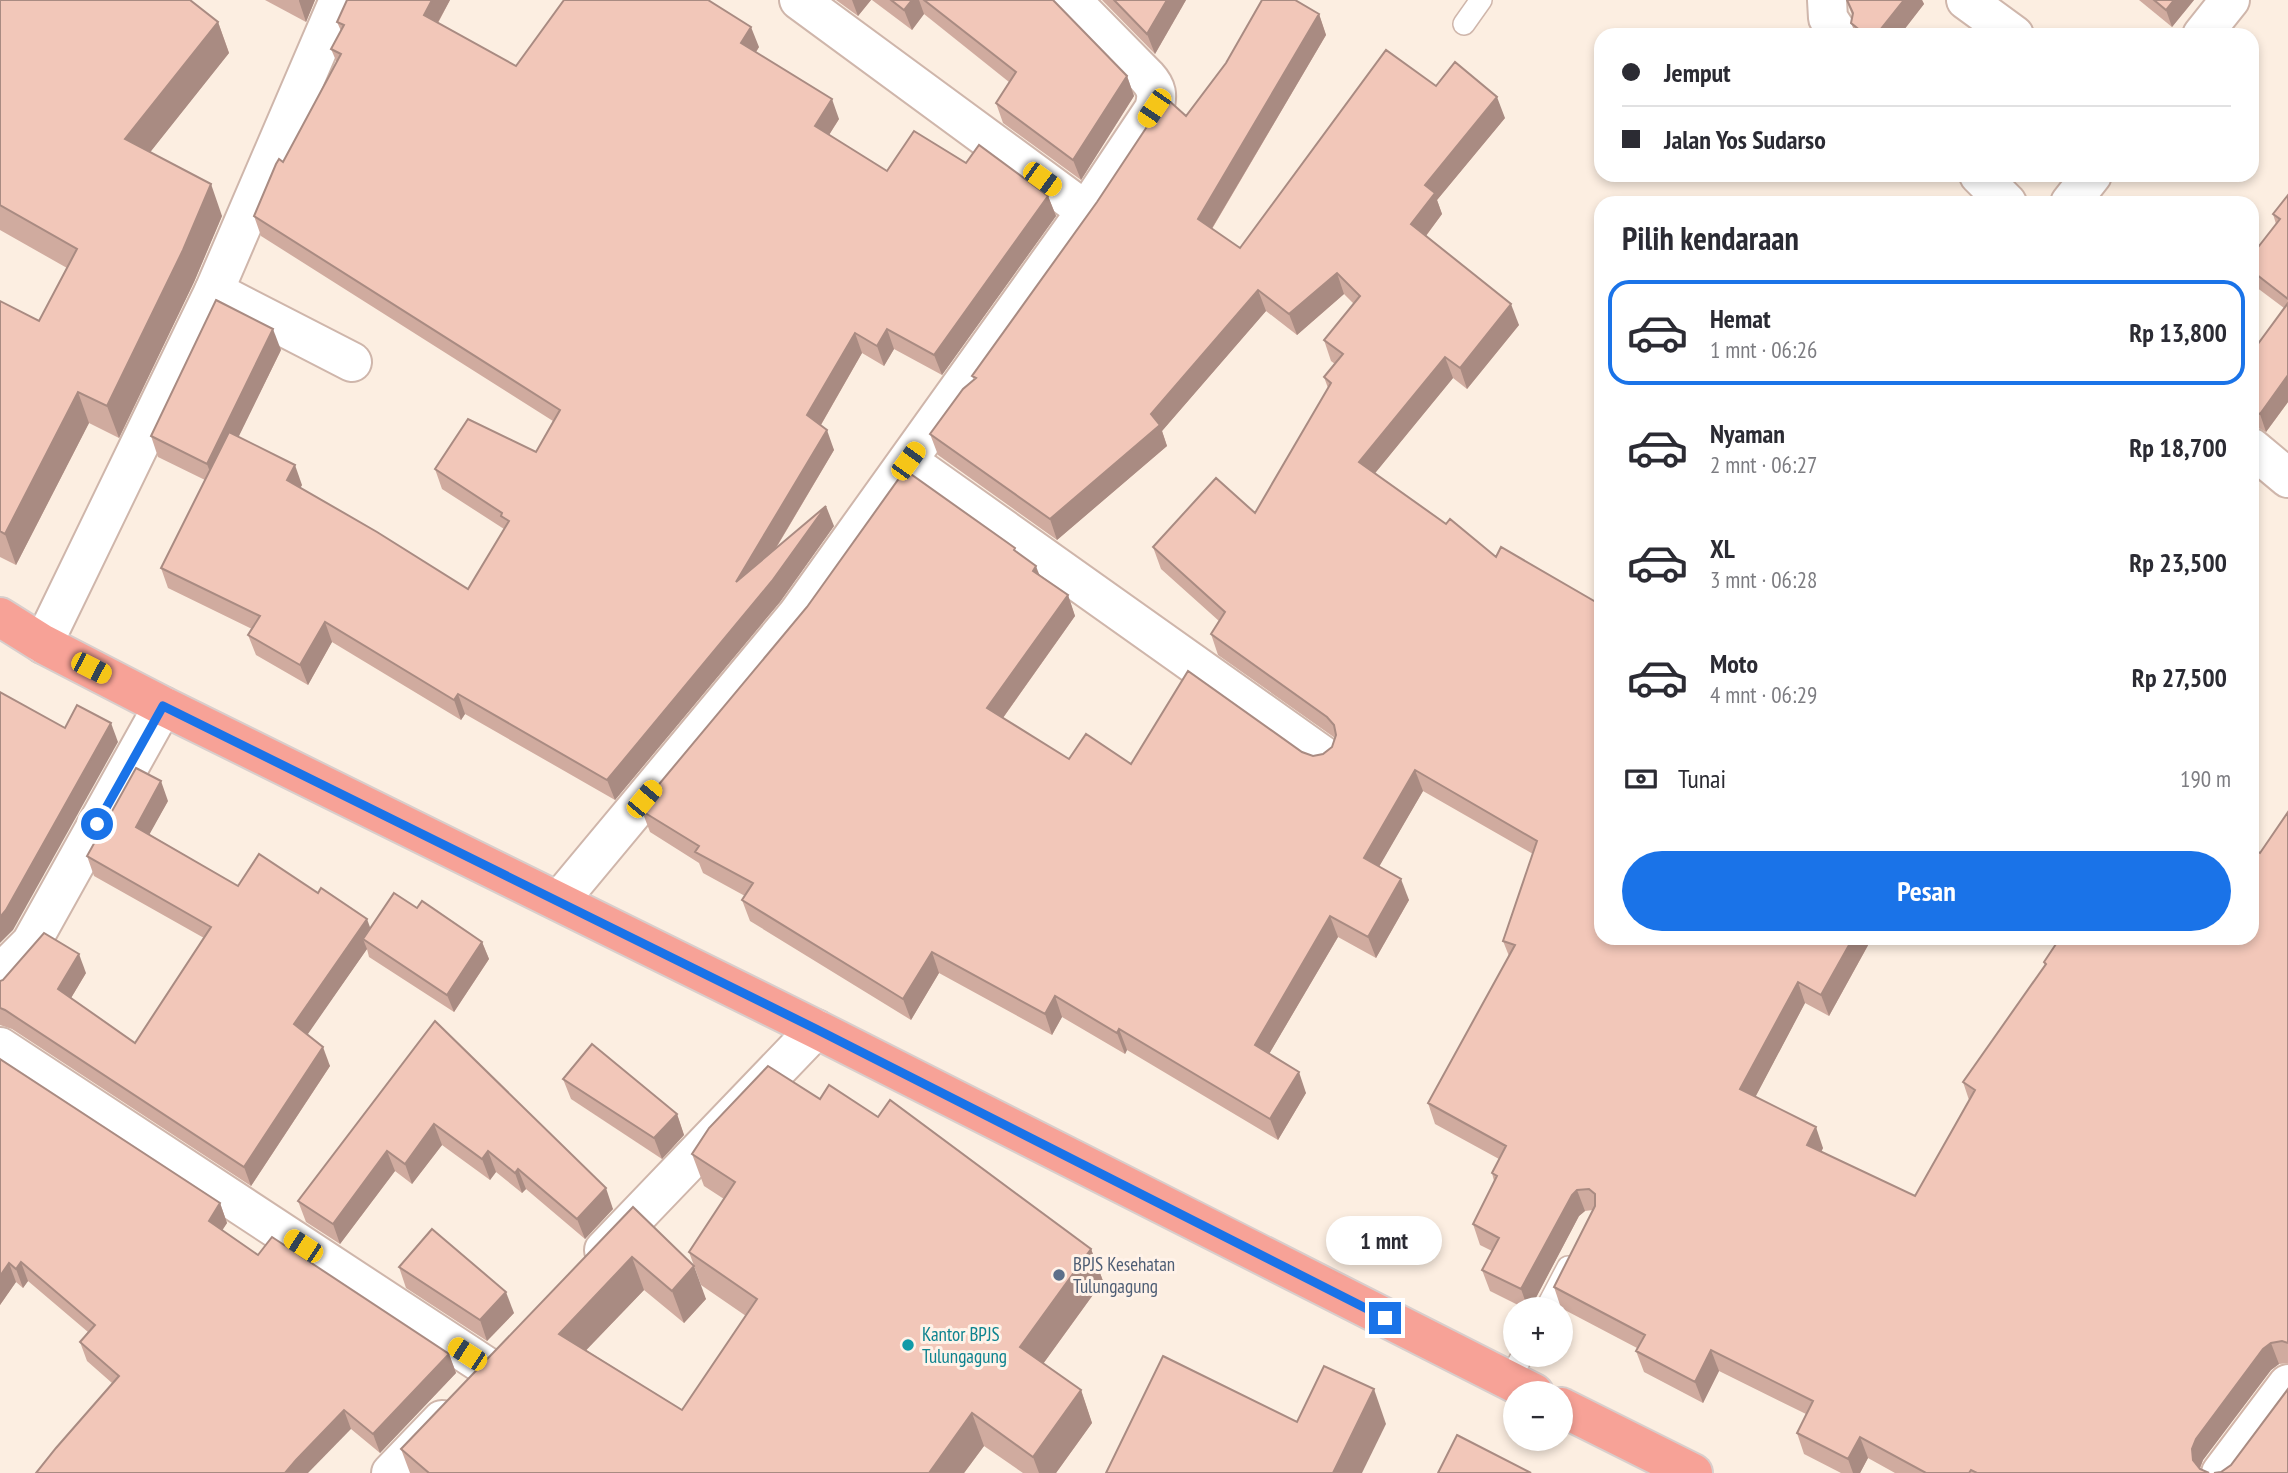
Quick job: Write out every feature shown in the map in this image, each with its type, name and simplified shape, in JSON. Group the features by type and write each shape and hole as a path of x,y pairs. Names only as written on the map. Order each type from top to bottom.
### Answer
{"highway":[{"path":"0,617 43,644 163,706 1522,1376"},
{"path":"1573,1413 1693,1473"}],"street":[{"path":"43,644 215,291 339,0"},
{"path":"799,0 1086,211"},
{"path":"559,901 797,615 1086,211 1154,108 1158,96 1155,86 1071,0"},
{"path":"1827,0 1828,18 1834,28"},
{"path":"1966,0 2004,28"},
{"path":"2208,28 2230,0"},
{"path":"1986,182 2000,196"},
{"path":"2076,196 2086,182"},
{"path":"215,291 352,362"},
{"path":"2259,454 2288,478"},
{"path":"908,461 1322,755"},
{"path":"0,980 14,960 31,943 163,706"},
{"path":"576,1279 816,1029"},
{"path":"0,1047 500,1359 391,1473"},
{"path":"2221,1473 2288,1384"}],"lane":[{"path":"1464,24 1481,0"},
{"path":"1552,1297 1578,1247"}],"building":[{"path":"0,0 190,0 218,22 125,139 211,184 183,250 107,406 78,392 5,534 0,531 0,301 39,321 77,249 0,205"},
{"path":"347,0 432,0 424,15 516,66 564,0 708,0 751,27 741,43 832,99 815,126 887,171 914,131 966,163 979,145 1048,196 934,355 887,329 877,346 855,333 807,415 827,430 736,582 826,506 772,581 607,780 458,694 454,700 325,622 300,665 248,635 260,616 161,568 229,432 295,465 287,480 468,589 509,521 501,516 502,513 435,469 468,419 536,452 560,410 254,216 276,164 279,159 283,162 341,54 331,49 344,25 337,22"},
{"path":"891,0 912,0 904,10"},
{"path":"924,0 1053,0 1127,76 1073,160 996,103 1016,72"},
{"path":"1114,0 1167,0 1147,34"},
{"path":"1262,0 1295,0 1319,14 1198,219 1240,248 1386,50 1436,86 1455,62 1497,97 1425,185 1435,193 1411,224 1511,304 1460,368 1445,357 1359,462 1446,524 1450,519 1496,557 1501,547 1594,601 1594,945 1849,945 1821,995 1798,982 1740,1089 1816,1127 1807,1145 1915,1196 1975,1090 1963,1082 2046,964 2044,962 2055,945 2259,945 2259,852 2288,812 2288,1343 2271,1343 2263,1349 2196,1439 2192,1449 2193,1460 2200,1469 2209,1473 1977,1473 1971,1470 1969,1473 1926,1473 1860,1437 1848,1459 1797,1433 1813,1401 1711,1350 1695,1382 1636,1351 1645,1335 1554,1287 1595,1206 1595,1194 1589,1189 1577,1190 1572,1195 1521,1289 1482,1270 1499,1238 1473,1224 1497,1176 1492,1173 1506,1146 1428,1103 1515,945 1503,941 1537,841 1415,770 1364,858 1401,879 1368,937 1330,916 1255,1045 1299,1072 1270,1119 1119,1029 1117,1033 1055,996 1045,1014 932,952 903,999 742,900 753,883 695,852 699,846 642,811 648,802 645,801 807,607 905,470 1015,548 1014,550 1036,566 1033,571 1068,595 987,708 1069,759 1086,734 1131,764 1188,671 1302,752 1313,756 1323,754 1332,747 1336,735 1334,725 1327,717 1211,634 1225,612 1153,547 1216,478 1255,513 1331,383 1324,377 1343,354 1324,340 1360,296 1337,273 1289,314 1258,290 1151,414 1160,425 1050,519 930,434 963,389 976,378 972,376 1097,202 1166,98 1186,116 1226,63"},
{"path":"1847,0 1904,0 1882,28 1857,28 1851,23 1853,13"},
{"path":"2154,0 2174,0 2166,10"},
{"path":"2288,195 2288,299 2259,276 2259,246 2280,219 2273,214"},
{"path":"216,300 273,329 207,464 151,436"},
{"path":"2288,303 2288,375 2260,414 2259,414 2259,342"},
{"path":"0,692 65,728 77,705 111,723 0,917"},
{"path":"136,768 161,781 136,827 238,886 259,854 318,893 321,888 367,919 294,1024 323,1047 244,1167 0,1008 0,981 44,933 79,954 58,989 135,1043 211,927 87,856"},
{"path":"394,893 417,908 422,901 482,942 447,995 363,939"},
{"path":"435,1021 606,1188 577,1219 518,1169 515,1173 488,1151 482,1159 434,1124 405,1164 387,1151 333,1224 298,1201"},
{"path":"592,1044 677,1114 654,1138 563,1079"},
{"path":"0,1059 220,1203 209,1221 258,1255 272,1237 449,1354 373,1434 344,1410 285,1473 36,1473 119,1376 80,1342 95,1325 21,1262 16,1269 9,1263 0,1276"},
{"path":"768,1066 820,1099 829,1085 878,1117 890,1100 1091,1249 1020,1347 1081,1390 1033,1457 972,1413 929,1473 429,1473 401,1449 633,1207 694,1266 672,1291 632,1257 559,1334 682,1410 757,1299 689,1252 735,1182 692,1154 709,1128"},
{"path":"432,1229 506,1292 480,1320 399,1267"},
{"path":"1163,1356 1297,1422 1324,1366 1374,1389 1333,1473 1106,1473"},
{"path":"2288,1389 2288,1473 2214,1473 2231,1465"},
{"path":"1457,1435 1531,1473 1438,1473"}],"place":[{"name":"BPJS Kesehatan Tulungagung","path":"1059,1275"},
{"name":"Kantor BPJS Tulungagung","path":"908,1345"}],"route":[{"path":"97,824 163,706 816,1029 1385,1318"}]}
